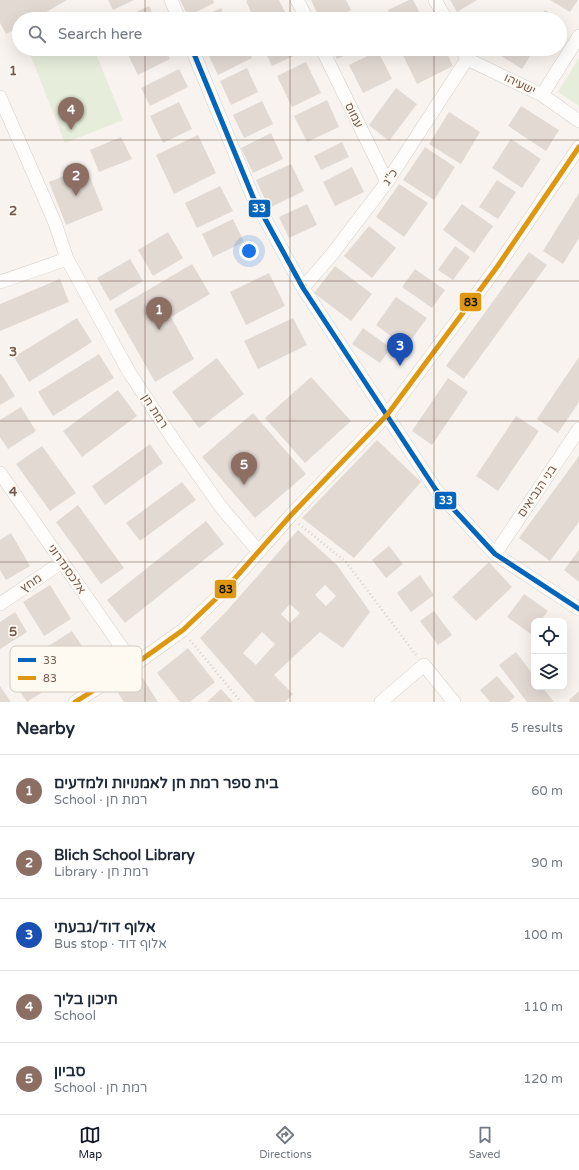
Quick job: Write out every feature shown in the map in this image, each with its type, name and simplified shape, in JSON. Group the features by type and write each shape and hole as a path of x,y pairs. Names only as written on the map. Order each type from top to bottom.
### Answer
{"street":[{"path":"171,0 176,12"},
{"path":"297,0 303,12"},
{"path":"435,0 442,12"},
{"path":"567,55 579,36"},
{"path":"195,56 253,197 303,288 436,490 496,554 579,609"},
{"name":"עמוס","path":"325,56 387,182"},
{"name":"כ\"ג","path":"303,288 333,253 387,182 463,56"},
{"name":"ישעיהו","path":"468,56 542,95 579,121"},
{"path":"542,95 566,56"},
{"name":"רמת חן","path":"0,97 55,223 67,259 129,372 175,442 221,507 259,552"},
{"path":"142,659 182,630 222,593 291,516 388,415 497,267 579,147"},
{"path":"0,282 67,259"},
{"name":"בני הנביאים","path":"496,554 579,429"},
{"name":"אלכסנדרוני","path":"0,473 121,646"},
{"name":"מחץ","path":"0,604 62,562"},
{"path":"381,702 424,665 454,702"},
{"path":"75,702 91,692"}],"path":[{"path":"291,516 301,526 346,562 424,665"},
{"path":"182,630 241,702"}],"green space":[{"path":"31,56 97,56 123,120 65,143"},
{"path":"579,58 579,106 558,92"}],"building":[{"path":"0,0 67,0 46,12 12,12 12,31 6,34 0,23"},
{"path":"108,0 134,0 113,10"},
{"path":"180,0 213,0 214,3 196,12 186,12"},
{"path":"279,0 285,12 251,12 246,1"},
{"path":"311,0 346,0 351,10 347,12 317,12"},
{"path":"409,0 413,0 419,12 389,12 388,10"},
{"path":"450,0 477,0 457,12"},
{"path":"550,0 578,0 570,12"},
{"path":"149,6 152,12 136,12"},
{"path":"221,8 223,12 213,12"},
{"path":"128,56 168,56 170,59 138,75"},
{"path":"209,56 251,56 252,58 218,75"},
{"path":"267,56 293,56 272,66"},
{"path":"336,56 343,56 337,59"},
{"path":"368,56 380,56 392,79 363,93 349,65"},
{"path":"403,56 448,56 453,66 417,84"},
{"path":"501,56 530,56 522,69"},
{"path":"306,62 321,93 292,107 277,76"},
{"path":"247,68 258,92 231,105 220,81"},
{"path":"179,69 188,87 150,106 141,88"},
{"path":"396,88 417,104 389,141 369,125"},
{"path":"327,100 339,127 307,142 294,116"},
{"path":"262,101 273,124 244,138 233,115"},
{"path":"179,102 192,129 163,143 150,116"},
{"path":"521,106 559,130 546,151 508,126"},
{"path":"449,112 480,132 461,164 429,144"},
{"path":"271,133 283,159 253,173 241,148"},
{"path":"198,135 216,173 174,194 156,155"},
{"path":"121,137 132,159 99,172 90,150"},
{"path":"511,139 541,159 522,188 492,168"},
{"path":"342,142 349,157 321,170 314,156"},
{"path":"425,147 455,167 434,200 403,180"},
{"path":"291,164 304,191 269,208 256,180"},
{"path":"86,167 103,210 66,225 49,182"},
{"path":"352,167 364,192 335,206 323,182"},
{"path":"497,180 516,192 498,219 479,207"},
{"path":"399,184 428,203 404,237 376,217"},
{"path":"220,186 233,211 197,228 185,203"},
{"path":"579,193 579,238 563,264 543,251"},
{"path":"307,204 317,225 289,238 279,217"},
{"path":"462,204 493,226 474,253 443,230"},
{"path":"233,219 244,242 213,257 202,234"},
{"path":"369,226 396,248 372,278 344,256"},
{"path":"168,232 183,258 153,276 138,250"},
{"path":"455,246 470,257 453,280 438,270"},
{"path":"529,252 547,265 464,379 446,366"},
{"path":"130,259 143,281 110,301 97,278"},
{"path":"192,264 210,294 171,317 194,359 155,382 114,310"},
{"path":"335,266 372,294 351,321 314,293"},
{"path":"415,269 445,290 432,308 402,287"},
{"path":"269,273 285,306 246,325 230,292"},
{"path":"60,279 69,302 0,331 0,304"},
{"path":"396,297 427,318 406,347 376,325"},
{"path":"77,318 92,342 29,382 14,357"},
{"path":"293,318 307,345 258,369 244,341"},
{"path":"363,328 391,348 380,363 352,344"},
{"path":"99,354 114,378 53,416 38,392"},
{"path":"579,357 579,402 558,433 537,419"},
{"path":"217,358 244,394 199,428 172,392"},
{"path":"0,374 15,396 0,405"},
{"path":"311,377 351,421 305,463 265,418"},
{"path":"448,378 468,392 432,445 412,431"},
{"path":"118,390 137,416 82,457 63,431"},
{"path":"21,407 36,431 8,449 0,437 0,420"},
{"path":"253,413 306,474 255,518 202,457"},
{"path":"516,416 539,431 498,491 476,476"},
{"path":"377,440 421,482 354,558 302,518"},
{"path":"150,444 163,463 105,505 92,486"},
{"path":"42,446 76,493 50,511 16,464"},
{"path":"579,456 579,522 550,561 519,538"},
{"path":"182,482 196,500 140,541 126,523"},
{"path":"78,505 124,568 101,584 56,522"},
{"path":"206,521 224,544 125,623 107,600"},
{"path":"298,530 337,565 370,612 343,648 320,632 274,675 293,694 285,702 255,702 200,638 224,614","holes":["325,585 336,596 326,606 315,595","290,604 300,613 290,623 281,614","262,632 275,644 256,665 243,653"]},
{"path":"11,533 30,566 6,580 0,570 0,540"},
{"path":"389,546 403,564 386,578 372,560"},
{"path":"579,550 579,582 564,570"},
{"path":"489,562 512,587 476,621 452,597"},
{"path":"420,575 434,595 411,612 397,593"},
{"path":"50,585 71,619 44,636 23,602"},
{"path":"524,594 548,611 542,618 531,618 531,634 507,617"},
{"path":"434,611 452,635 438,645 420,621"},
{"path":"15,612 27,632 0,649 0,622"},
{"path":"72,631 82,646 49,646"},
{"path":"188,648 215,682 190,702 180,702 157,673"},
{"path":"516,652 531,672 531,690 544,690 554,702 527,702 499,665"},
{"path":"497,676 515,697 509,702 490,702 480,690"},
{"path":"142,677 158,702 124,702 118,693 142,692"},
{"path":"0,686 11,702 0,702"},
{"path":"221,689 233,702 207,702"},
{"path":"579,691 579,702 570,702 569,700"},
{"path":"20,692 42,692 27,702"}],"transit line":[{"name":"33","path":"195,56 253,197 303,288 436,490 495,554 579,609"},
{"name":"83","path":"142,659 183,630 222,593 291,515 387,415 497,267 579,147"},
{"name":"83","path":"75,702 91,692"}],"place":[{"name":"תיכון בליך","path":"71,130"},
{"name":"Blich School Library","path":"76,196"},
{"name":"בית ספר רמת חן לאמנויות ולמדעים","path":"159,330"},
{"name":"אלוף דוד/גבעתי","path":"400,366"},
{"name":"סביון","path":"244,485"}]}
